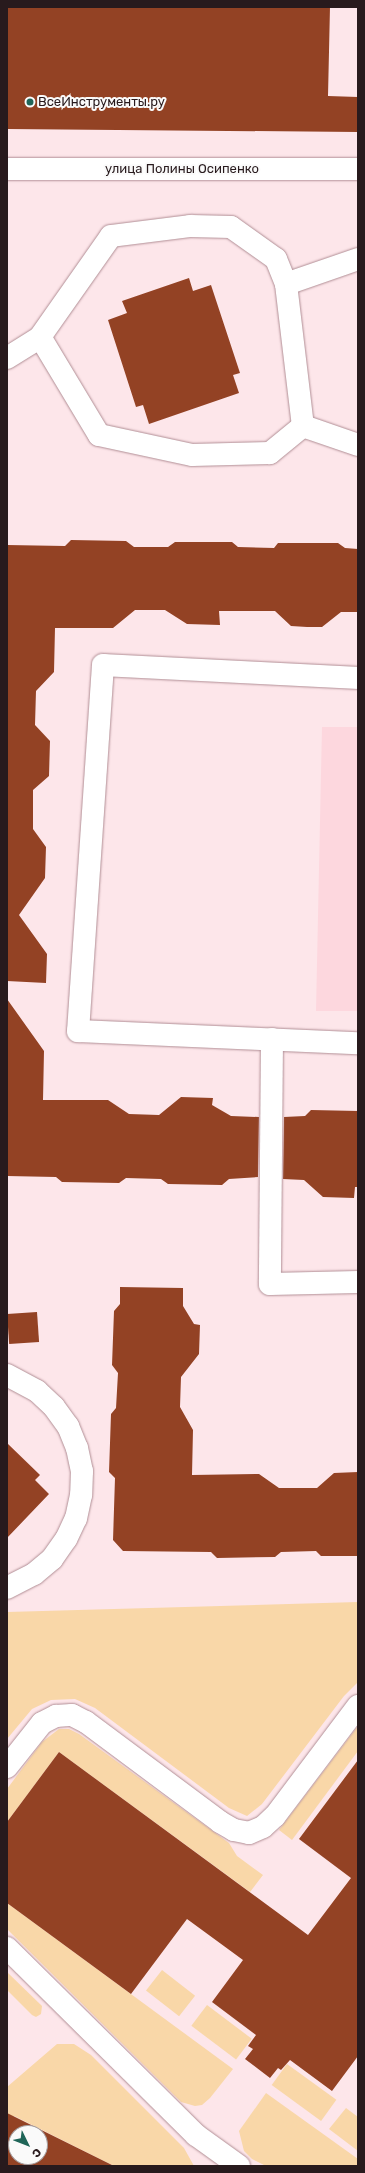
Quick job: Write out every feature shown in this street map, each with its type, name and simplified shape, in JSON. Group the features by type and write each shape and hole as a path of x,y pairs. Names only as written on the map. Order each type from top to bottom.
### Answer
{"street":[{"name":"улица Полины Осипенко","path":"7,169 358,169"},
{"path":"7,358 40,337 111,236 190,226 231,227 276,259 286,284 303,426"},
{"path":"286,284 358,260"},
{"path":"40,337 99,435 192,455 270,453 303,426"},
{"path":"303,426 358,445"},
{"path":"358,678 103,666 78,1031 358,1043"},
{"path":"272,1039 270,1284 358,1282"},
{"path":"7,1375 37,1391 54,1407 68,1426 77,1448 82,1471 81,1495 76,1518 66,1539 52,1559 34,1574 7,1588"},
{"path":"7,1767 42,1723 56,1716 72,1716 86,1722 220,1822 234,1830 249,1833 263,1827 275,1816 358,1706"},
{"path":"7,1948 196,2135 214,2159 239,2166"}],"shaded area":[{"path":"322,727 358,727 358,1011 316,1011"},
{"path":"358,1602 358,1682 344,1696 262,1804 247,1816 229,1808 95,1708 75,1699 51,1700 32,1709 7,1739 7,1612"},
{"path":"358,1726 358,1751 292,1840 279,1830"},
{"path":"59,1729 69,1729 79,1734 229,1843 237,1856 263,1875 250,1892 59,1752 7,1822 7,1789 42,1742"},
{"path":"7,1903 233,2069 210,2098 202,2105 195,2106 181,2102 7,1929"},
{"path":"162,1970 195,1996 179,2016 146,1990"},
{"path":"7,1972 42,2006 41,2014 36,2017 32,2015 7,1990"},
{"path":"207,2005 252,2039 236,2059 191,2026"},
{"path":"57,2044 74,2044 91,2055 184,2148 194,2166 114,2166 48,2133 48,2125 32,2125 14,2116 7,2129 7,2087"},
{"path":"287,2064 336,2100 321,2121 272,2085"},
{"path":"266,2093 358,2159 358,2166 266,2166 252,2159 244,2151 239,2131"},
{"path":"346,2108 358,2117 358,2151 329,2129"}],"building":[{"path":"7,7 330,7 328,96 358,97 358,132 7,129"},
{"path":"189,278 193,291 211,285 240,373 233,375 239,393 149,424 143,405 136,407 108,320 127,313 122,301"},
{"path":"71,540 126,541 134,547 168,547 175,542 232,542 238,547 274,548 278,543 338,543 345,548 358,549 358,612 341,612 322,627 307,627 291,626 275,611 219,611 220,625 187,624 165,610 135,610 113,628 55,628 54,672 36,691 35,725 50,741 49,776 33,790 33,829 46,847 45,878 19,915 47,954 46,983 7,981 7,545 65,546"},
{"path":"7,999 44,1051 43,1100 108,1100 129,1114 159,1115 181,1097 213,1098 212,1105 231,1116 259,1117 258,1177 229,1179 222,1185 168,1184 161,1179 126,1178 119,1183 62,1182 56,1177 7,1176"},
{"path":"311,1110 358,1111 358,1187 355,1187 354,1198 323,1197 304,1180 283,1179 284,1117 305,1116"},
{"path":"120,1287 183,1288 183,1306 194,1324 200,1325 199,1354 181,1377 180,1407 193,1430 192,1475 259,1474 279,1488 317,1488 334,1473 358,1472 358,1556 321,1556 316,1551 281,1552 275,1557 217,1558 211,1552 123,1551 113,1540 115,1478 109,1472 111,1414 116,1408 118,1373 112,1365 114,1311 120,1304"},
{"path":"37,1312 39,1342 9,1344 7,1314"},
{"path":"7,1443 40,1475 35,1480 49,1494 7,1538"},
{"path":"59,1752 308,1935 351,1878 299,1839 358,1760 358,2056 332,2091 290,2060 281,2070 278,2068 270,2078 245,2059 253,2049 248,2046 256,2035 212,2002 243,1960 187,1919 131,1994 7,1903 7,1822"},
{"path":"7,2113 31,2125 8,2125 8,2165 48,2165 48,2133 114,2166 7,2166"}],"place":[{"name":"ВсеИнструменты.ру","path":"30,102"}]}
